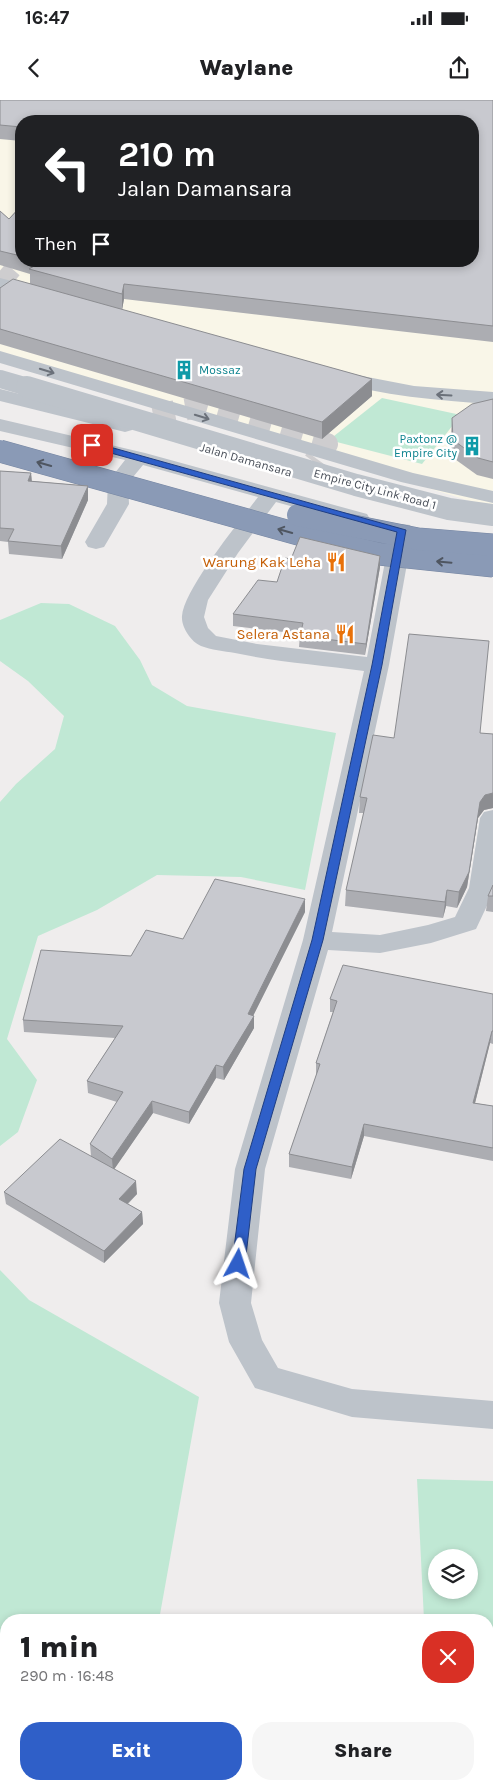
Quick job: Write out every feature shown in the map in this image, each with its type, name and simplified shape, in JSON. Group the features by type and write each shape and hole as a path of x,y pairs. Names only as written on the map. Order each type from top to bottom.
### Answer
{"highway":[{"path":"0,432 318,520 418,539 493,543"},
{"path":"0,451 312,538 379,554 493,566"}],"street":[{"path":"0,283 58,299"},
{"path":"0,357 408,478 493,498"},
{"path":"315,371 380,386 432,394 493,398"},
{"name":"Empire City Link Road 1","path":"0,379 375,490 450,509 493,515"},
{"name":"Jalan Damansara","path":"0,395 309,469 364,493 467,520 493,522"},
{"path":"111,422 153,415"},
{"name":"Jalan Damansara","path":"0,425 138,456 271,495 402,530 493,543"},
{"path":"245,452 394,485 493,498"},
{"path":"96,542 118,504 118,482 138,456"},
{"path":"342,514 364,493"},
{"path":"271,495 224,559 197,600 193,617 197,631 208,641 258,651 377,665"},
{"path":"402,530 377,665 318,940 250,1169 235,1302 246,1342 267,1378 352,1403 493,1415"},
{"path":"318,940 380,944 431,934 466,923 482,888 493,818"}],"shaded area":[{"path":"0,100 493,100 493,508 41,370 0,360"}],"green space":[{"path":"382,398 461,415 422,464 329,440"},
{"path":"41,603 69,604 115,626 140,660 152,685 187,706 336,733 305,890 241,877 157,875 97,910 38,936 7,1039 37,1080 18,1132 0,1146 0,802 16,784 55,749 64,716 28,681 0,661 0,620"},
{"path":"0,1270 29,1300 199,1397 160,1614 0,1614"},
{"path":"417,1479 493,1481 493,1614 424,1614"}],"building":[{"path":"0,100 493,100 493,326 124,284 122,294 29,269 32,267 479,267 479,115 15,115 15,126 0,125"},
{"path":"0,211 9,219 15,212 15,255 0,251"},
{"name":"Mossaz","path":"13,279 372,379 322,422 0,329 0,288"},
{"name":"Paxtonz @ Empire City","path":"493,399 493,462 478,458 453,440 452,418 472,404"},
{"path":"0,471 31,473 28,481 88,486 61,546 8,541 14,529 0,528"},
{"path":"300,537 380,556 366,644 300,636 303,623 233,614 258,580 277,582 285,558 291,559"},
{"path":"409,634 489,641 480,733 493,734 493,793 485,795 480,802 469,872 459,892 447,890 445,902 346,890 367,798 360,797 373,735 394,738"},
{"path":"215,879 305,899 248,1014 254,1016 223,1067 216,1065 189,1112 152,1101 112,1159 90,1144 123,1092 87,1081 123,1026 23,1020 41,950 131,956 146,930 183,939"},
{"path":"493,885 493,896 488,896"},
{"path":"343,965 493,994 493,1031 473,1103 493,1106 493,1148 364,1124 352,1167 289,1154 320,1064 316,1063 337,1001 330,999"},
{"path":"60,1139 136,1181 119,1199 142,1212 104,1251 4,1192"}],"tunnel":[{"path":"1,283 15,267"},
{"path":"153,415 199,407 327,444 314,462"}],"place":[{"name":"Mossaz","path":"184,370"},
{"name":"Paxtonz @ Empire City","path":"472,446"},
{"name":"Warung Kak Leha","path":"336,562"},
{"name":"Selera Astana","path":"345,634"}],"route":[{"path":"92,445 138,456 271,495 402,530 377,665 318,940 250,1169 238,1264"}]}
